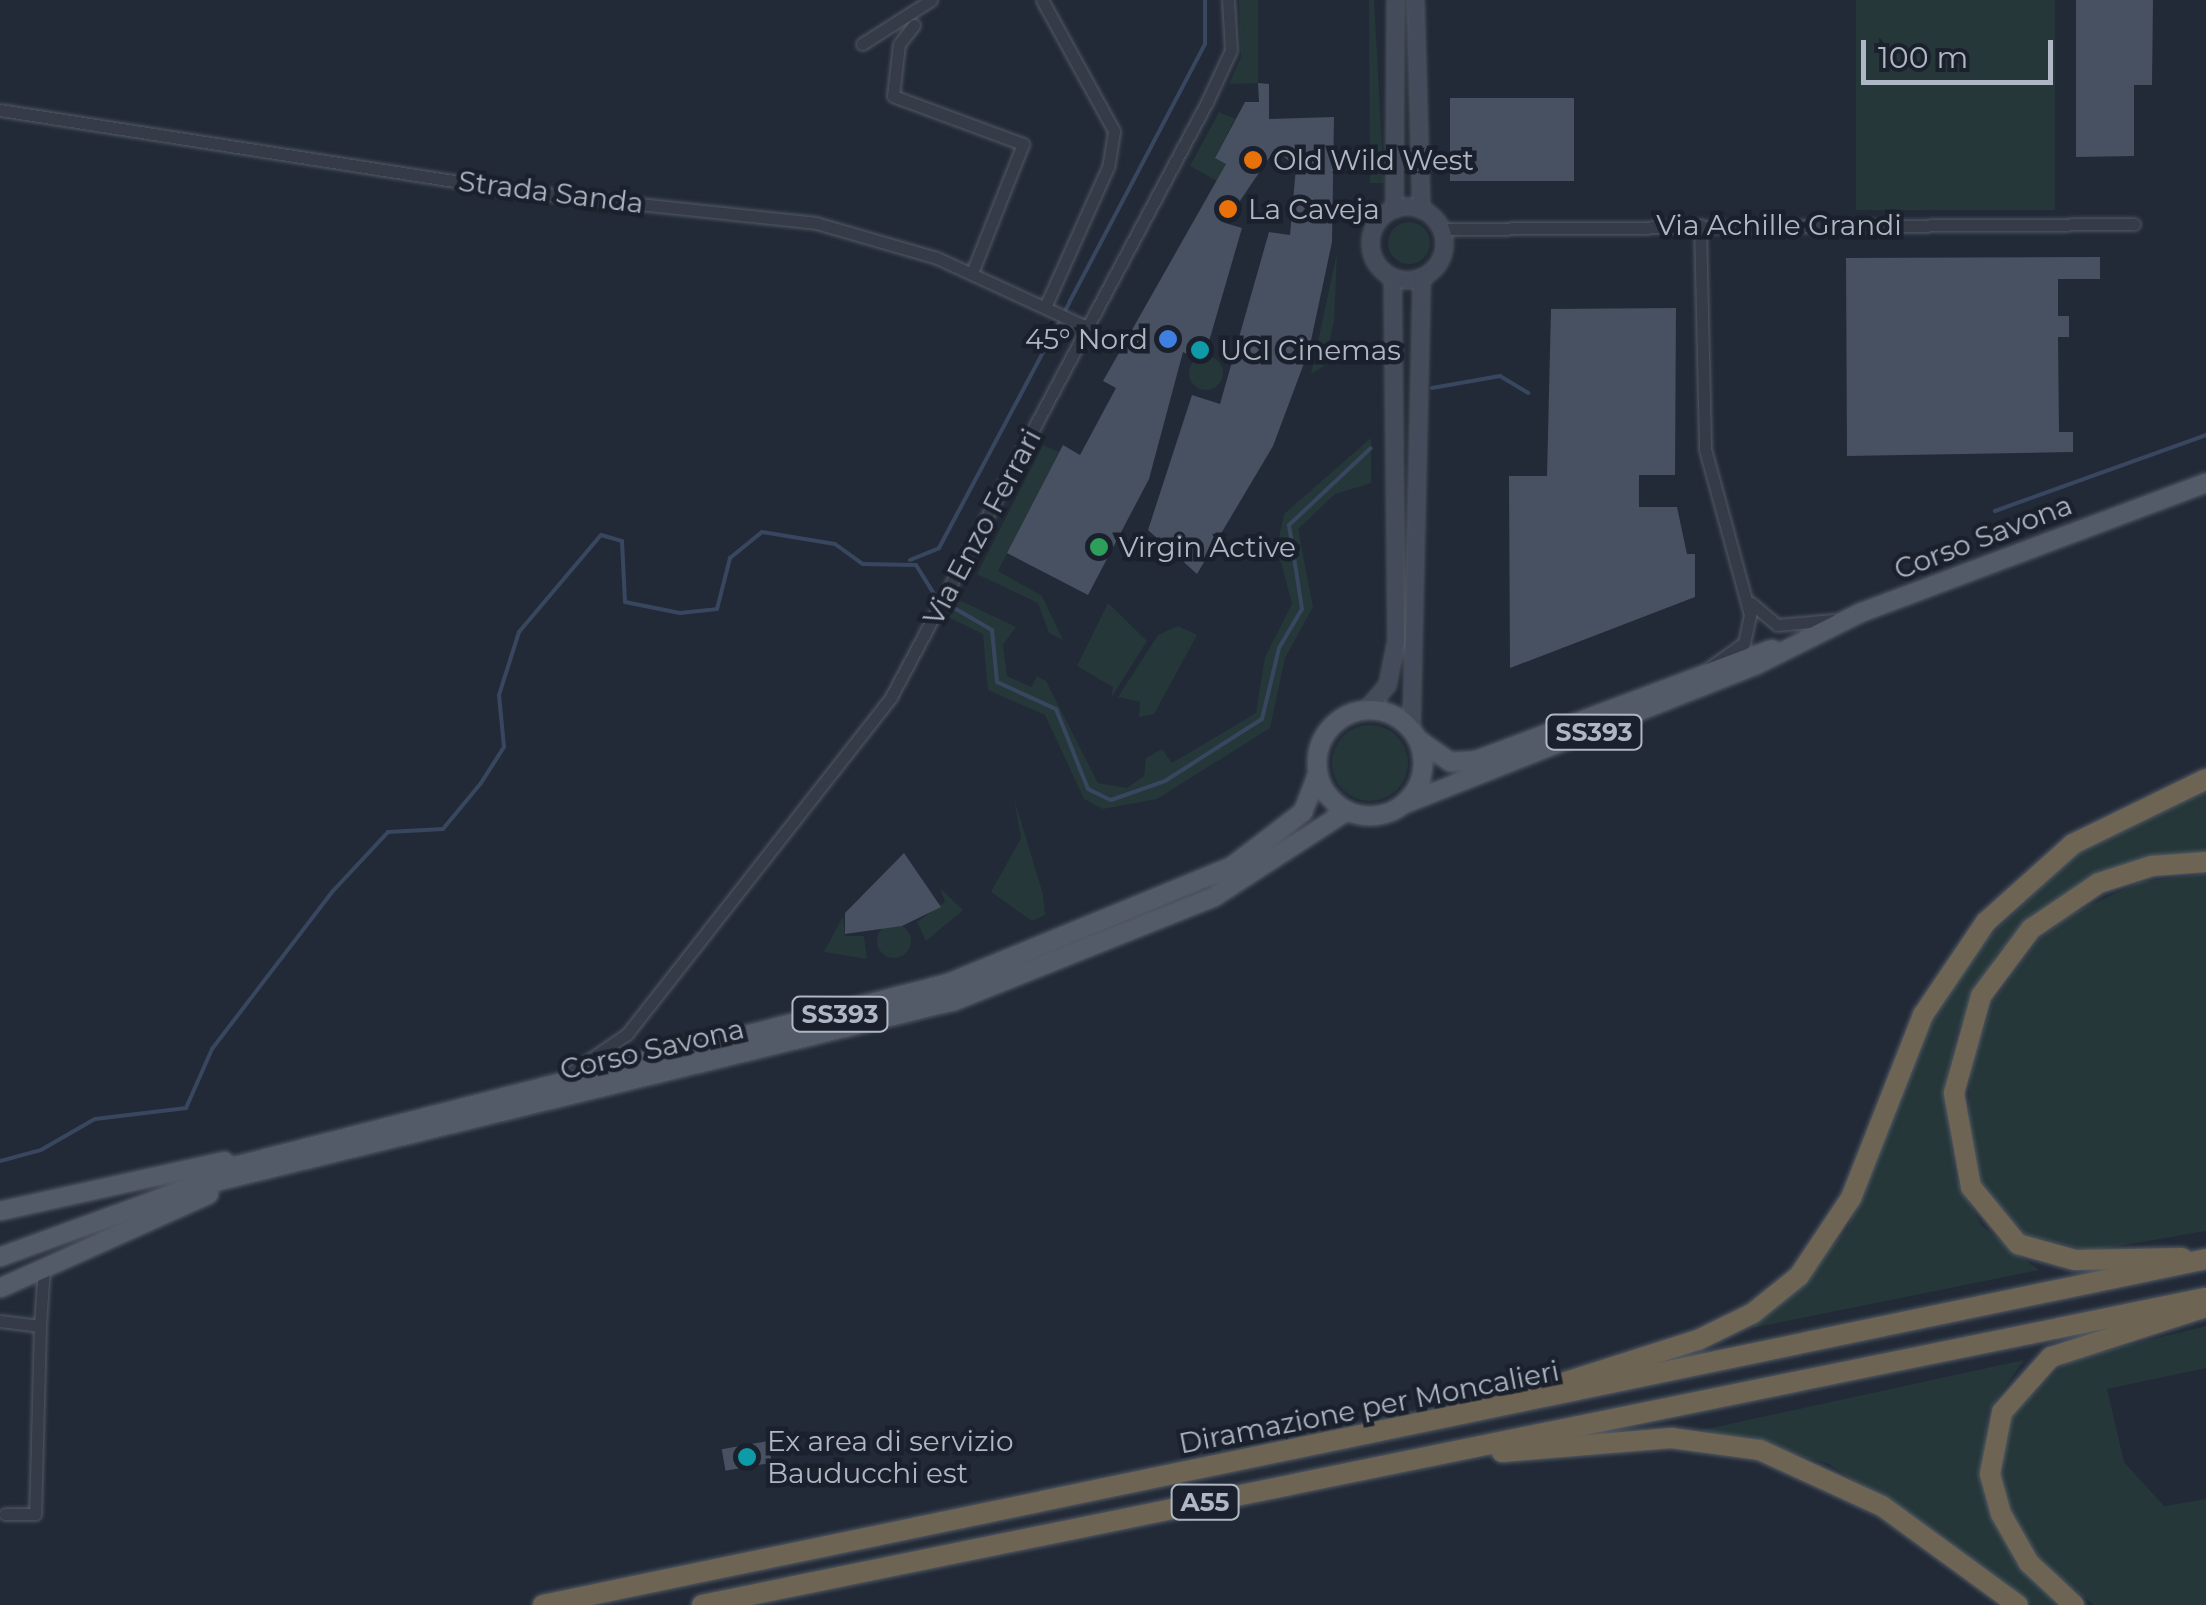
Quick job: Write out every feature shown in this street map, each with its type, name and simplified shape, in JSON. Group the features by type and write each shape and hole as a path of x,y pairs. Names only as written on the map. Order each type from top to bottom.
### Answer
{"highway":[{"path":"1489,1412 1728,1328 1799,1276 1838,1224 1924,1014 1986,922 2073,844 2206,778"},
{"path":"2200,1260 2075,1260 2018,1244 1970,1187 1954,1094 1982,996 2031,930 2099,883 2152,866 2206,862"},
{"name":"Diramazione per Moncalieri","path":"542,1605 1489,1412 2200,1260"},
{"name":"Diramazione per Moncalieri","path":"702,1605 2206,1298"},
{"path":"2074,1605 2029,1564 2001,1514 1990,1474 2002,1412 2052,1357 2206,1307"},
{"path":"1456,1451 1671,1438 1760,1450 1882,1506 2018,1605"}],"main road":[{"name":"Corso Savona","path":"0,1256 173,1193 306,1151 954,1000 1198,905 1348,811 1379,816 1860,614 2206,482"},
{"name":"Corso Savona","path":"0,1247 306,1151 560,1079 877,1005 1174,896 1268,844 1303,812 1328,730 1366,709 1415,734 1450,762 1477,760 1710,667 1782,648"},
{"path":"1402,806 1422,776 1415,734"},
{"path":"1318,773 1348,811"},
{"path":"0,1211 306,1151"},
{"path":"0,1288 44,1263 306,1151"}],"street":[{"path":"862,44 931,0"},
{"path":"1042,0 1114,131 1108,167 1050,307"},
{"name":"Via Enzo Ferrari","path":"560,1079 618,1042 648,1008 876,720 948,592 1230,50 1228,0"},
{"path":"1366,709 1387,685 1396,640 1392,277 1370,241 1394,209 1395,0"},
{"path":"1392,277 1421,278 1440,261 1442,229 1422,209 1416,0"},
{"path":"914,25 899,44 893,96 1023,144 972,273"},
{"name":"Strada Sanda","path":"0,110 518,191 816,222 972,273 1086,327"},
{"path":"1394,209 1422,209"},
{"name":"Via Achille Grandi","path":"1442,229 2118,224 2134,228"},
{"path":"1700,225 1705,449 1748,600 1744,642 1710,667"},
{"path":"1415,734 1421,278"},
{"path":"1748,600 1765,618 1794,627 1860,614"},
{"path":"5,1514 35,1514 44,1263"},
{"path":"0,1321 40,1326"}],"shaded area":[{"path":"1239,0 1258,0 1258,83 1229,84 1241,57"},
{"path":"1369,0 1374,0 1384,183 1370,183"},
{"path":"1856,0 2055,0 2055,210 1856,210"},
{"path":"1219,112 1235,119 1215,157 1226,164 1217,181 1190,166"},
{"path":"1409,222 1424,228 1430,243 1424,258 1409,264 1394,258 1388,243 1394,228"},
{"path":"1337,253 1334,321 1324,366 1311,374"},
{"path":"1206,356 1218,361 1223,373 1218,385 1206,390 1194,385 1189,373 1194,361"},
{"path":"1371,438 1371,483 1335,494 1298,529 1313,607 1285,658 1270,728 1157,799 1103,809 1084,799 1045,715 988,690 983,634 946,616 955,598 1016,627 1003,645 1007,676 1031,687 1037,676 1046,681 1098,783 1127,788 1144,776 1146,758 1162,749 1172,763 1256,713 1265,657 1292,604 1277,547 1284,514"},
{"path":"1043,445 1059,452 998,571 1042,596 1063,640 1049,633 1038,603 977,574"},
{"path":"1108,603 1147,641 1111,698 1113,687 1077,666"},
{"path":"1178,626 1197,635 1154,714 1139,717 1140,702 1118,697 1158,635"},
{"path":"1370,725 1397,736 1408,763 1397,790 1370,801 1343,790 1332,763 1343,736"},
{"path":"2206,791 2206,855 2060,896 1997,954 1957,1032 1945,1089 1955,1175 1982,1226 2039,1270 1752,1328 1847,1230 1926,1034 1976,949 2075,855"},
{"path":"1014,799 1043,894 1045,915 1032,921 991,892 1021,838"},
{"path":"2206,874 2206,1231 2089,1251 2026,1235 1980,1182 1968,1122 1971,1063 1994,1000 2039,939 2069,915 2140,882"},
{"path":"940,888 963,910 926,941 917,922 945,902"},
{"path":"843,916 845,936 864,936 867,959 824,952"},
{"path":"894,924 906,929 911,941 906,953 894,958 882,953 877,941 882,929"},
{"path":"2206,1326 2206,1368 2107,1389 2124,1462 2164,1506 2206,1499 2206,1605 2094,1605 2042,1563 2013,1518 1999,1471 2009,1419 2068,1360"},
{"path":"2024,1360 1988,1411 1982,1478 2014,1560 2059,1605 2033,1605 1829,1464 1702,1430"}],"building":[{"path":"2076,0 2153,0 2152,85 2134,85 2134,156 2076,157"},
{"name":"45° Nord","path":"1258,83 1269,84 1269,119 1334,117 1332,242 1309,350 1273,446 1197,574 1148,530 1192,395 1220,404 1269,232 1290,235 1296,167 1275,149 1225,223 1242,228 1203,362 1183,352 1149,479 1088,595 1007,553 1063,445 1080,455 1116,388 1103,381 1226,164 1215,158 1245,102 1259,102"},
{"path":"1450,98 1574,98 1574,181 1450,181"},
{"path":"2100,257 2100,279 2058,279 2058,316 2069,316 2069,337 2058,337 2059,432 2073,432 2073,452 1847,456 1846,258"},
{"path":"1676,308 1675,475 1639,475 1639,507 1677,507 1687,554 1695,554 1695,597 1510,668 1509,476 1547,476 1551,309"},
{"path":"904,853 941,907 902,926 845,934 845,913"},
{"name":"Ex area di servizio Bauducchi est","path":"768,1441 772,1463 726,1471 722,1449"}],"waterway":[{"path":"910,560 939,548 1069,303 1205,44 1205,0"},
{"path":"1432,388 1500,376 1528,393"},
{"path":"1995,511 2206,435"},
{"path":"0,1161 41,1150 95,1119 186,1108 212,1049 332,892 388,832 443,829 481,783 504,747 499,695 519,632 601,535 622,541 625,602 680,613 717,609 730,558 762,532 835,544 863,564 916,565 937,598 992,630 997,682 1056,709 1088,789 1111,800 1165,781 1262,719 1279,648 1302,609 1289,525 1371,448"}],"place":[{"name":"Old Wild West","path":"1253,160"},
{"name":"La Caveja","path":"1228,209"},
{"name":"45° Nord","path":"1168,339"},
{"name":"UCI Cinemas","path":"1200,350"},
{"name":"Virgin Active","path":"1099,547"},
{"name":"Ex area di servizio Bauducchi est","path":"747,1457"}]}
